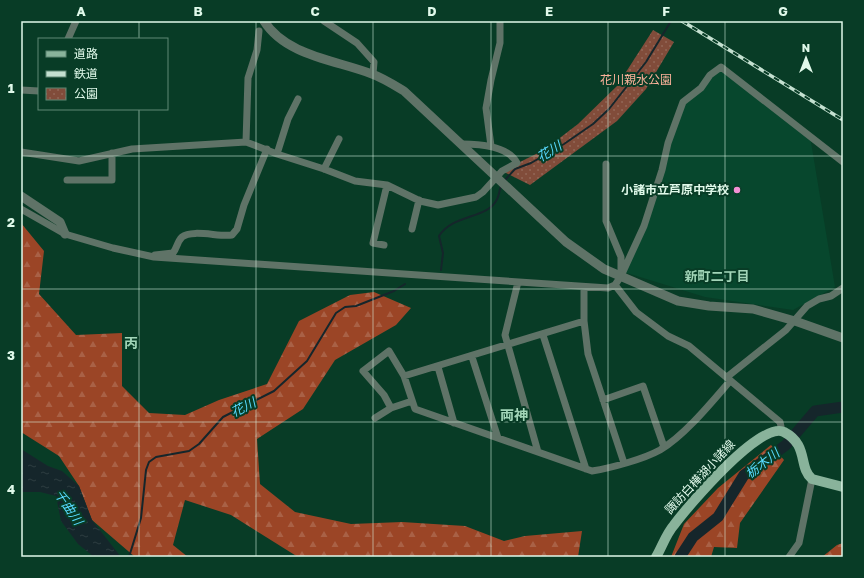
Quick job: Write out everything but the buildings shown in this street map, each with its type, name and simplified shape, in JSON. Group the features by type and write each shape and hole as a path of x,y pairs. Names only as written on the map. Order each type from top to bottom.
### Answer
{"main road":[{"name":"諏訪白樺湖小諸線","path":"656,557 673,526 731,461 745,448 773,430 782,431"},
{"path":"782,431 799,445 806,469 812,479 843,487"}],"street":[{"path":"264,21 271,32 293,47 373,74 404,91 463,144 566,242 589,260 678,301 709,306 753,309 795,321 843,338"},
{"path":"324,21 334,24 357,43 374,62 373,74"},
{"path":"491,146 486,108 500,43 500,21"},
{"path":"68,38 73,22"},
{"path":"246,142 248,78 257,50 259,31"},
{"path":"21,209 65,234 113,248 154,257 608,288 615,285 621,276 644,226 662,170 668,143 683,102 701,88 710,75 721,67 843,162"},
{"path":"21,90 38,91"},
{"path":"277,154 288,119 298,99"},
{"path":"324,169 339,138"},
{"path":"21,152 79,161 132,149 246,142 355,181 387,185 419,200 438,205 476,197 499,179 508,167 517,164 514,158 491,146 463,144"},
{"path":"154,257 158,253 173,253 182,237 193,233 232,235 237,229 244,205 267,149"},
{"path":"67,180 112,180 112,154"},
{"path":"606,164 606,221 621,257 621,276"},
{"path":"384,245 373,243 387,185"},
{"path":"21,196 60,222 65,234"},
{"path":"412,229 419,200"},
{"path":"518,282 505,335 538,452"},
{"path":"615,285 636,312 668,336 689,346 780,422 782,431"},
{"path":"584,287 584,321 588,354 624,462"},
{"path":"391,408 384,396 363,371 389,351 404,376 415,409 454,424 592,471 659,450 684,429 728,379 795,321 813,301 831,296 843,288"},
{"path":"404,376 508,346 584,321"},
{"path":"543,335 586,469"},
{"path":"472,357 498,438"},
{"path":"438,367 454,424"},
{"path":"603,400 643,386 664,446"},
{"path":"375,418 391,408 412,401"},
{"path":"789,557 799,543 812,479"}],"shaded area":[{"name":"小諸市立芦原中学校","path":"721,67 810,136 835,287 793,310 705,297 627,273 621,276 648,210 683,102"}],"green space":[{"name":"花川親水公園","path":"653,30 674,42 646,89 617,121 530,185 502,171 544,150 578,124 617,86"},
{"path":"21,223 44,251 39,294 76,335 122,333 122,386 149,413 185,415 219,400 267,384 299,321 350,295 374,292 411,308 396,325 335,360 303,409 257,439 260,484 295,512 351,524 402,522 465,526 504,541 525,536 582,531 578,557 298,557 231,515 185,500 173,545 188,557 135,557 92,520 79,486 59,456 21,432"},
{"path":"771,445 784,460 740,523 737,548 714,547 711,557 671,557 684,524 718,488"},
{"path":"843,543 843,557 822,557 837,545"}],"water":[{"name":"千曲川","path":"21,449 48,466 62,471 79,486 92,520 121,557 94,557 78,544 61,521 56,496 40,492 21,492"}],"waterway":[{"name":"花川","path":"504,181 515,169 531,163 564,144 593,124 609,109 646,62 671,21"},
{"name":"花川","path":"441,270 443,253 439,236 452,224 485,211 491,207 497,199 501,186"},
{"name":"花川","path":"129,557 141,518 146,470 149,462 156,457 189,451 199,444 223,417 274,391 307,361 336,313 345,307 356,306 394,291 405,284"},
{"name":"栃木川","path":"680,557 693,537 718,517 744,475 786,445 815,411 843,407"}],"railway":[{"path":"682,21 843,120"}],"place":[{"name":"小諸市立芦原中学校","path":"737,190"}],"district":[{"name":"新町二丁目","path":"717,276"},
{"name":"丙","path":"131,343"},
{"name":"両神","path":"514,415"}]}
